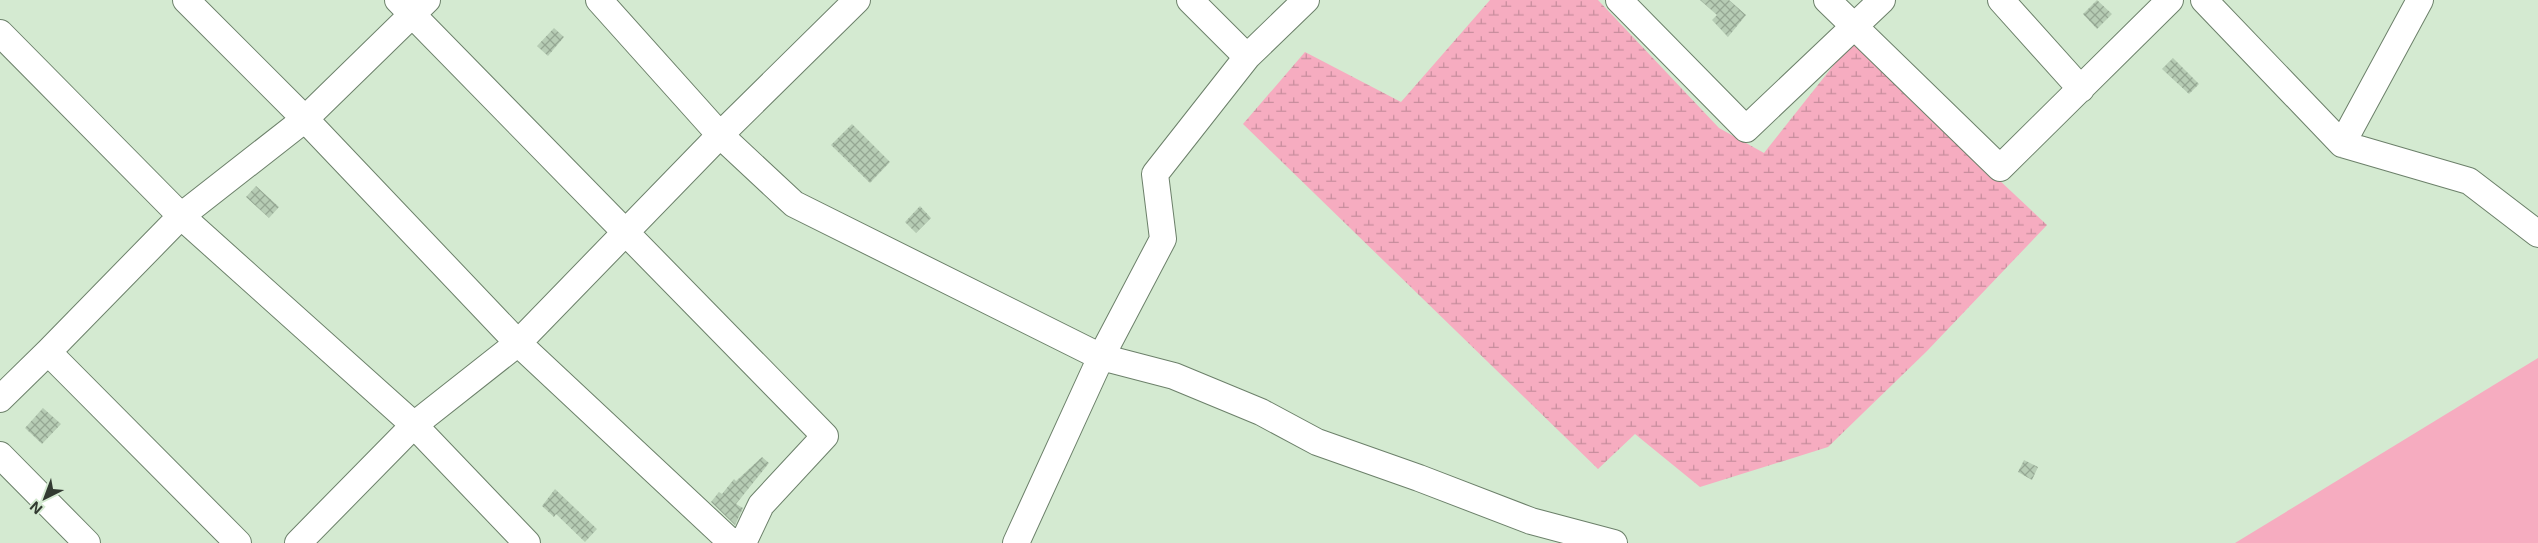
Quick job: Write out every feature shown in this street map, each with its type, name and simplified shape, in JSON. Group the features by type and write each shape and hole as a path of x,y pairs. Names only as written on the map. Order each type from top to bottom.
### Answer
{"street":[{"path":"186,0 518,343 732,543"},
{"path":"599,0 720,135 794,204 1101,357 1174,376 1261,412 1317,442 1419,478 1531,521 1614,543"},
{"path":"298,543 414,425 518,343 720,135 857,0"},
{"path":"1190,0 1247,57"},
{"path":"1016,543 1101,357 1163,240 1155,174 1247,57 1306,0"},
{"path":"1619,0 1746,129 1855,28 1882,0"},
{"path":"1827,0 2000,168 2170,0"},
{"path":"2001,0 2081,90"},
{"path":"2204,0 2342,144 2469,181 2538,234"},
{"path":"2342,144 2420,0"},
{"path":"0,399 181,216 304,120 413,5 626,231 825,436 761,505 743,543"},
{"path":"0,34 181,216 414,425 527,543"},
{"path":"48,352 238,543"},
{"path":"0,455 87,543"}],"green space":[{"path":"1490,0 1598,0 1719,128 1764,153 1852,42 2047,225 1927,351 1828,447 1700,487 1635,434 1598,469 1243,124 1305,52 1401,102"},
{"path":"2538,358 2538,543 2235,543"}],"building":[{"path":"1700,0 1729,0 1746,15 1728,37 1712,20 1717,15"},
{"path":"2097,0 2112,14 2097,29 2083,14"},
{"path":"554,28 564,37 548,56 537,46"},
{"path":"2173,58 2199,84 2189,94 2162,69"},
{"path":"852,124 890,162 870,183 831,145"},
{"path":"256,186 279,207 269,218 246,197"},
{"path":"920,206 931,218 916,233 905,222"},
{"path":"43,408 61,424 42,444 25,428"},
{"path":"762,457 769,463 736,504 743,508 735,525 711,502 719,492 722,494 734,479 736,481"},
{"path":"2024,460 2038,467 2032,480 2018,472"},
{"path":"555,489 597,529 585,542 556,514 554,517 542,506"}]}
